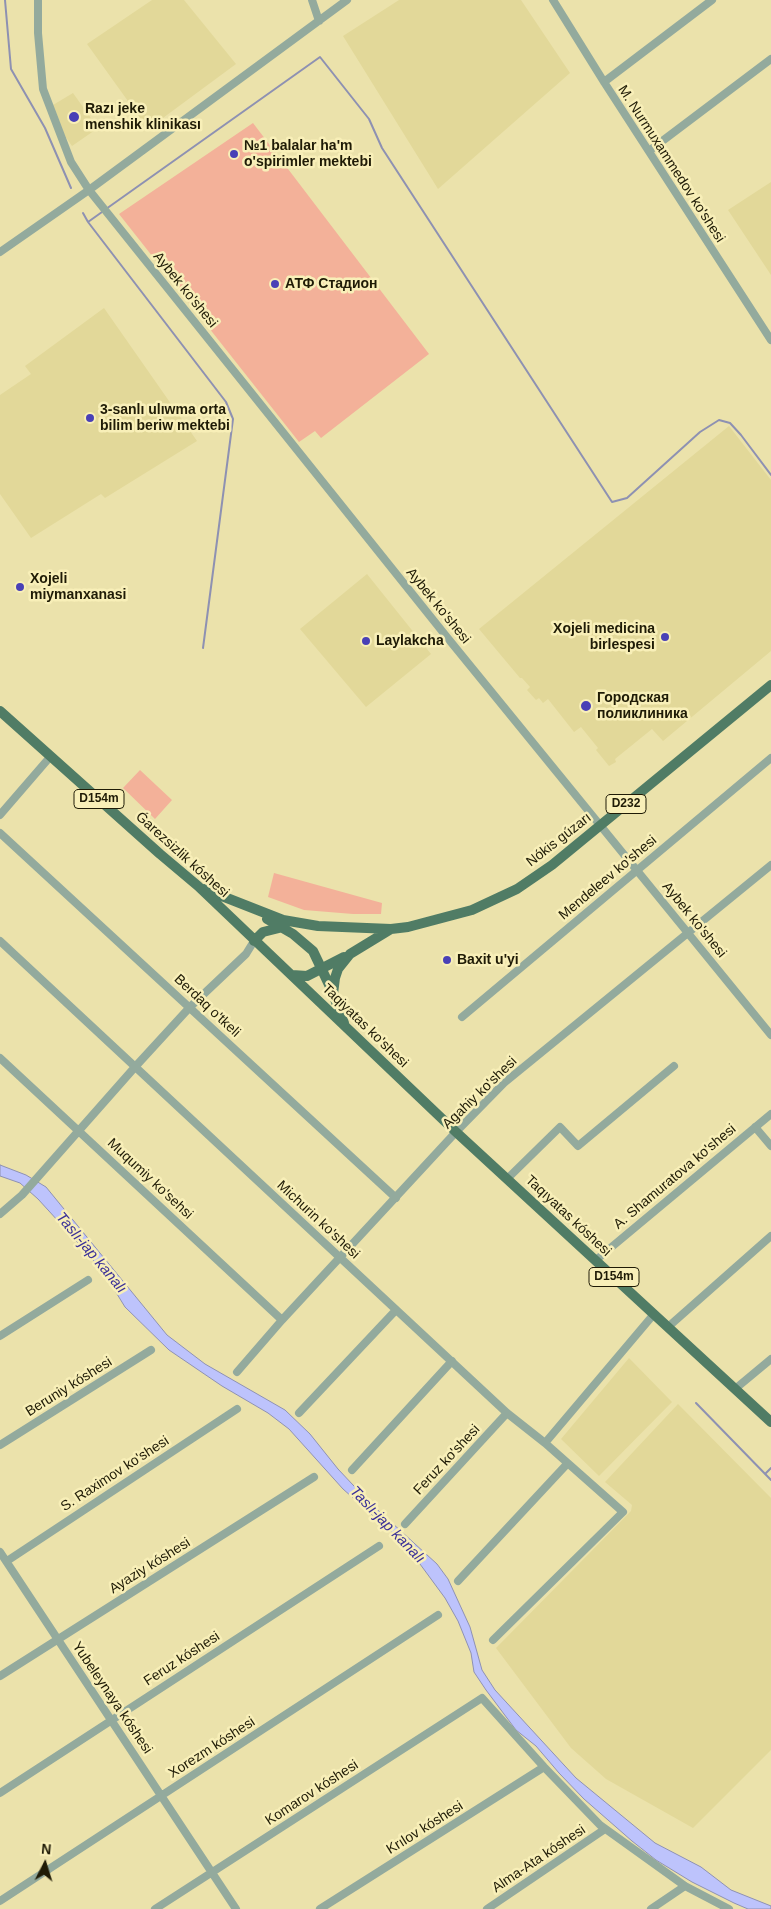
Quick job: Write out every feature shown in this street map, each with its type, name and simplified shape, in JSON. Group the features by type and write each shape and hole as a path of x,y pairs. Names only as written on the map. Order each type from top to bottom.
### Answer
{"main road":[{"name":"Nókis gúzarı","path":"391,929 408,927 472,910 517,889 552,865 771,685"},
{"name":"Ǵarezsizlik kóshesi","path":"0,711 198,886 254,941"},
{"name":"D232","path":"198,886 283,920 309,925"},
{"path":"251,908 313,951 334,994 346,1027"},
{"name":"D232","path":"254,941 263,932 281,927 309,925 391,929"},
{"path":"292,975 308,976 350,954 391,929"},
{"name":"Taqiyatas ko'shesi","path":"254,941 456,1132"},
{"path":"334,994 338,968 350,954"},
{"name":"Taqıyatas kóshesi","path":"456,1132 771,1422"}],"street":[{"name":"Aybek ko'shesi","path":"38,0 38,33 43,89 71,162 89,190 440,628 600,826 638,869 771,1035"},
{"path":"312,0 318,21"},
{"path":"0,252 89,190 347,0"},
{"name":"M. Nurmuxammedov ko'shesi","path":"553,0 771,340"},
{"path":"604,82 712,0"},
{"path":"649,151 771,59"},
{"path":"0,815 50,757"},
{"name":"Mendeleev ko'shesi","path":"462,1018 771,758"},
{"name":"Berdaq o'tkeli","path":"0,833 396,1198"},
{"name":"Agahiy ko'shesi","path":"237,1372 282,1320 456,1132 504,1083 771,865"},
{"name":"Michurin ko'shesi","path":"0,941 507,1413 546,1443 567,1464 623,1512 493,1640"},
{"path":"0,1214 22,1195 135,1066 190,1007 246,954 254,941"},
{"name":"Muqumiy ko'sehsi","path":"0,1058 282,1320"},
{"path":"508,1179 560,1127 578,1146 674,1066"},
{"name":"A. Shamuratova ko'shesi","path":"596,1260 771,1114"},
{"path":"755,1127 771,1146"},
{"path":"668,1327 771,1236"},
{"path":"0,1336 88,1280"},
{"path":"299,1413 396,1310"},
{"path":"546,1443 654,1314"},
{"name":"Beruniy kóshesi","path":"0,1445 151,1350"},
{"path":"735,1389 771,1359"},
{"path":"352,1470 452,1360"},
{"name":"S. Raximov ko'shesi","path":"7,1561 237,1409"},
{"name":"Feruz ko'shesi","path":"405,1524 507,1413"},
{"path":"458,1581 567,1464"},
{"name":"Ayaziy kóshesi","path":"0,1676 314,1477"},
{"name":"Feruz kóshesi","path":"0,1793 379,1546"},
{"name":"Yubeleynaya kóshesi","path":"0,1552 236,1909"},
{"name":"Xorezm kóshesi","path":"0,1901 438,1615"},
{"name":"Komarov kóshesi","path":"154,1909 482,1698 544,1768"},
{"path":"544,1768 605,1829 686,1886 729,1909"},
{"name":"Krılov kóshesi","path":"320,1909 544,1768"},
{"name":"Alma-Ata kóshesi","path":"487,1909 605,1829"},
{"path":"652,1909 686,1886"}],"shaded area":[{"path":"152,0 184,0 236,64 148,129 87,44"},
{"path":"399,0 521,0 570,73 438,189 343,36"},
{"name":"Razı jeke menshik klinikası","path":"73,93 98,128 72,146 65,136 53,105"},
{"name":"АТФ Стадион","path":"253,123 429,354 321,438 315,431 299,442 119,214"},
{"path":"771,182 771,275 728,210"},
{"name":"3-sanlı ulıwma orta bilim beriw mektebi","path":"104,308 197,441 105,498 101,494 31,538 0,494 0,395 31,374 25,366"},
{"path":"729,426 771,480 771,651 663,741 652,729 615,759 616,762 609,766 596,750 598,748 581,727 574,732 548,699 543,703 539,698 536,700 527,690 530,687 520,678 479,629"},
{"name":"Laylakcha","path":"367,574 431,654 366,707 300,629"},
{"path":"140,770 172,800 155,819 123,788"},
{"path":"274,873 382,903 381,914 304,910 268,897"},
{"path":"629,1358 672,1402 599,1476 561,1439"},
{"path":"678,1404 771,1498 771,1750 693,1828 606,1779 571,1748 496,1648 631,1511 632,1505 605,1482"}],"water":[{"name":"Taslı-jap kanalı","path":"0,1165 26,1175 46,1187 167,1335 205,1364 285,1410 310,1434 338,1469 369,1502 437,1564 448,1579 470,1627 482,1670 495,1690 576,1778 655,1843 701,1867 731,1890 771,1906 771,1909 748,1909 692,1882 656,1860 584,1799 536,1746 516,1730 486,1690 474,1672 471,1653 458,1621 445,1598 406,1545 343,1489 289,1429 268,1413 222,1386 169,1350 125,1307 109,1281 90,1256 38,1199 20,1183 0,1176"}],"waterway":[{"path":"5,0 11,69 45,128 71,188"},
{"path":"106,209 320,57 369,119 382,148 612,502 627,498 700,432 719,420 730,423 771,475"},
{"path":"88,222 102,212"},
{"path":"83,213 226,402 233,419 203,648"},
{"path":"696,1403 771,1480"},
{"path":"765,1474 771,1468"}],"place":[{"name":"Razı jeke menshik klinikası","path":"74,117"},
{"name":"№1 balalar ha'm o'spirimler mektebi","path":"234,154"},
{"name":"АТФ Стадион","path":"275,284"},
{"name":"3-sanlı ulıwma orta bilim beriw mektebi","path":"90,418"},
{"name":"Xojeli miymanxanasi","path":"20,587"},
{"name":"Xojeli medicina birlespesi","path":"665,637"},
{"name":"Laylakcha","path":"366,641"},
{"name":"Городская поликлиника","path":"586,706"},
{"name":"Baxit u'yi","path":"447,960"}]}
